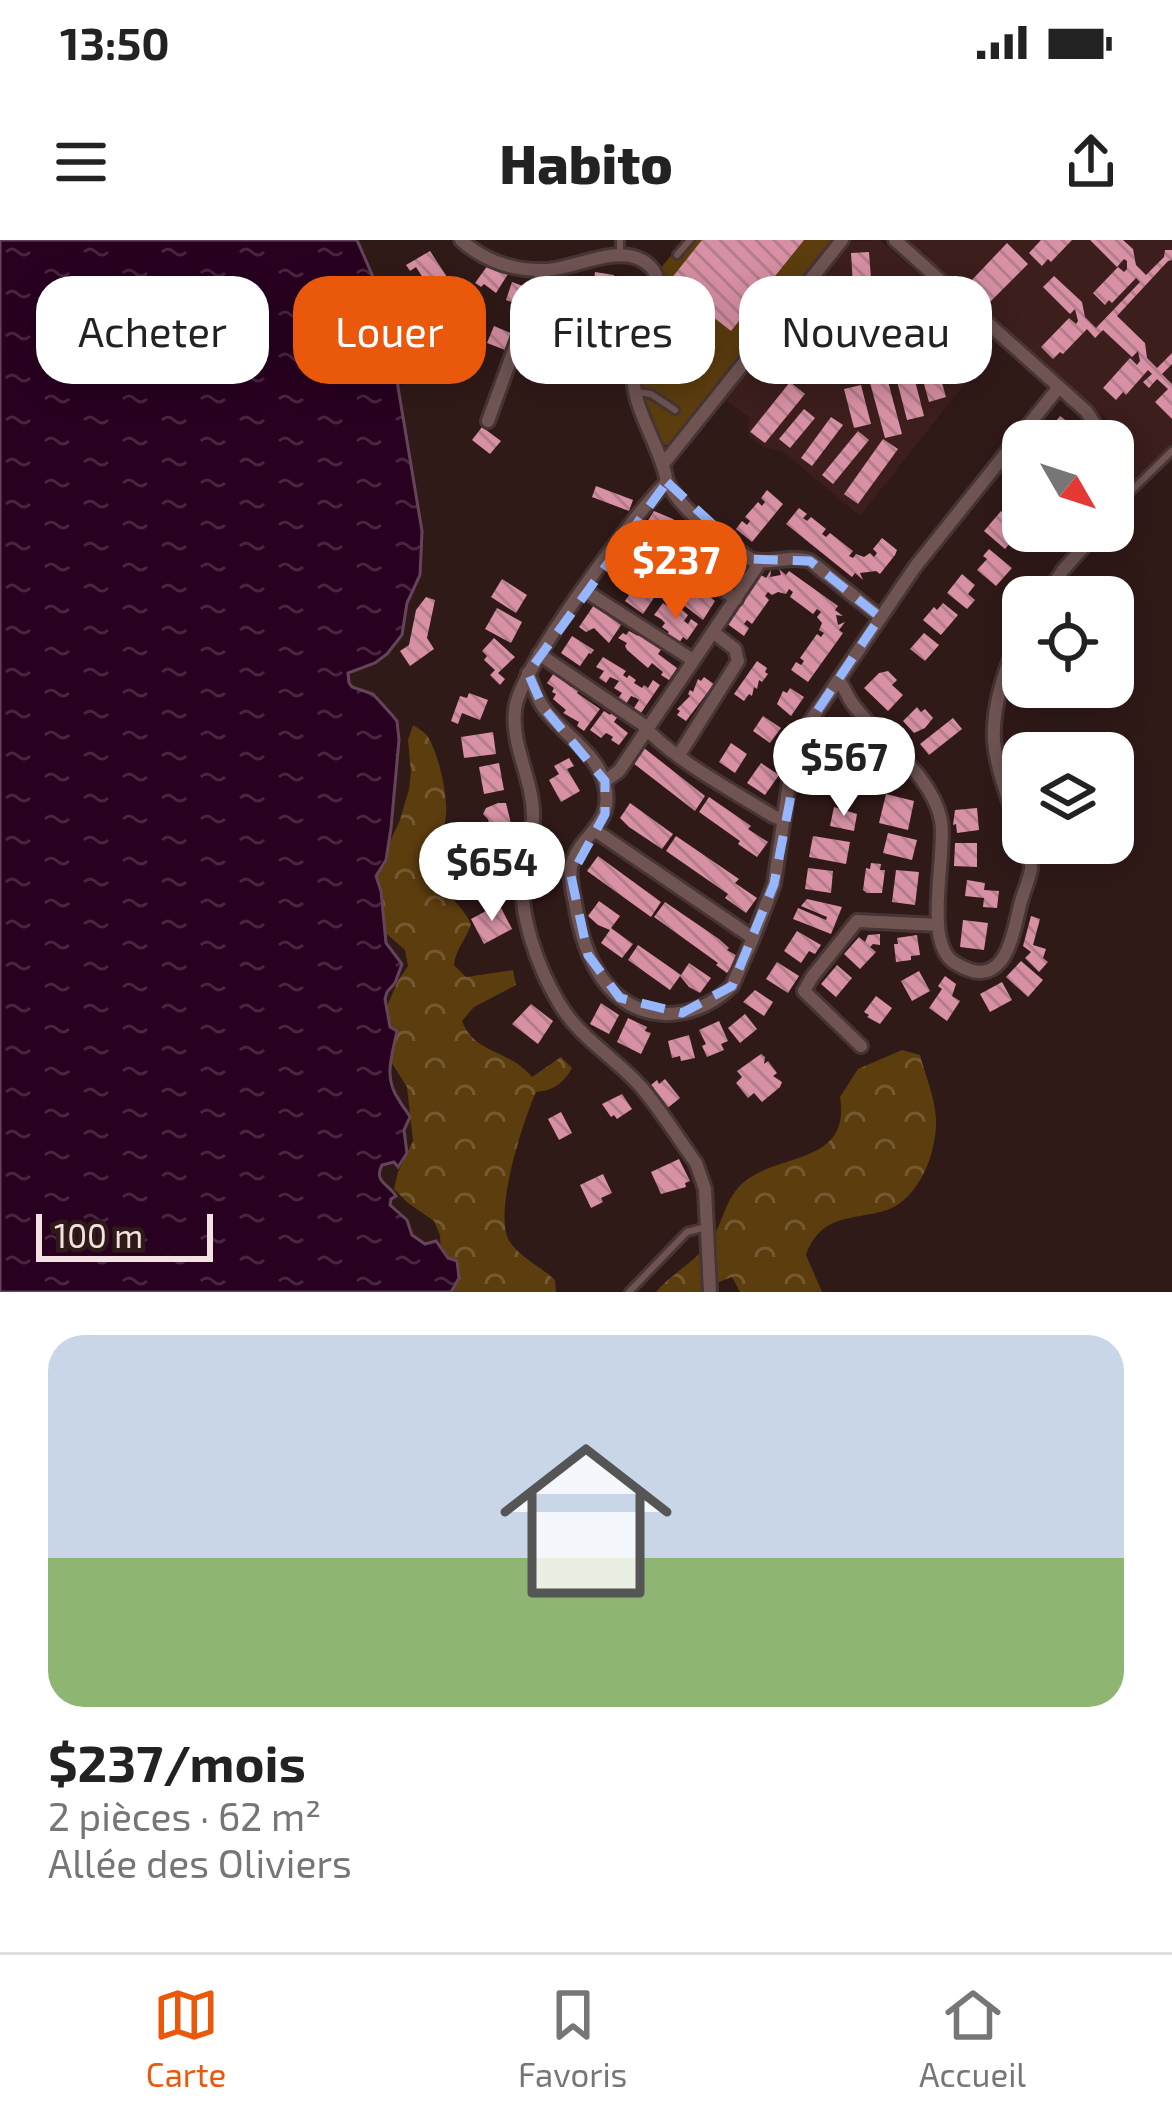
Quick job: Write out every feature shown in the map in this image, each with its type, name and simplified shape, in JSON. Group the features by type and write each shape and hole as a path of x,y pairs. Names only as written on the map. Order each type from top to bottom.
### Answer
{"street":[{"path":"461,240 508,266 544,270 620,247 654,269 660,282 658,298 637,345 632,372 644,420 675,498 750,559 811,561 880,617"},
{"path":"664,463 842,240"},
{"path":"895,240 1092,420"},
{"path":"488,421 544,270"},
{"path":"528,673 543,707 597,767 607,792 605,814 572,862 577,918 588,955 599,976 637,1008 661,1014 701,1007 731,986 754,938 774,884 793,756 803,732 915,567 1059,387"},
{"path":"667,482 539,655 517,697 514,715 533,820 523,874 525,920 562,1009 642,1089 696,1162 706,1189 710,1292"},
{"path":"630,526 736,599"},
{"path":"1059,576 1079,552"},
{"path":"604,781 619,771 760,562"},
{"path":"584,590 693,660"},
{"path":"679,755 738,662 735,649 713,632"},
{"path":"539,655 679,755 782,820"},
{"path":"838,679 853,704 934,800 943,841 939,940 947,958 967,969 992,968 1008,953 1031,864"},
{"path":"1002,698 994,737 1002,780"},
{"path":"596,831 754,938"},
{"path":"861,1046 804,991 857,921 938,925"}],"lane":[{"path":"677,255 690,240"},
{"path":"637,392 651,394 675,410"},
{"path":"1134,488 1172,451"},
{"path":"629,1292 687,1232 706,1227"}],"highlighted area":[{"path":"667,482 750,559 810,561 880,617 803,732 774,884 732,986 682,1013 620,998 588,955 571,876 605,814 605,781 543,707 528,673"}],"shaded area":[{"path":"880,240 921,276 821,276 850,241"},
{"path":"905,240 1172,240 1172,460 1134,494 1134,420 1107,420 992,314 992,276 944,276"},
{"path":"739,377 739,384 965,384 860,516 782,451 763,447 748,436 749,417 722,398"}],"green space":[{"path":"684,240 835,240 806,276 739,276 739,360 672,444 665,445 649,420 639,384 715,384 715,276 658,276"},
{"path":"413,725 432,745 445,791 445,822 435,856 438,877 471,924 454,965 466,977 513,970 516,985 474,1007 462,1021 475,1040 532,1077 561,1057 572,1068 557,1085 536,1092 517,1145 505,1212 510,1242 555,1280 556,1292 436,1292 440,1235 434,1221 394,1189 413,1141 407,1087 390,1060 384,1013 408,966 405,950 381,929 375,884 409,789 408,740"},
{"path":"902,1050 920,1055 932,1094 936,1119 931,1153 916,1187 900,1203 836,1222 814,1239 806,1255 822,1292 740,1292 732,1277 719,1282 713,1292 656,1292 705,1247 744,1182 810,1154 835,1135 841,1119 840,1097 858,1069"}],"water":[{"path":"0,240 357,240 373,276 293,276 293,384 398,384 422,531 420,575 407,603 402,635 375,663 348,673 352,687 373,694 397,721 399,740 386,860 376,876 386,943 402,964 385,999 390,1027 397,1031 390,1075 394,1092 410,1117 404,1130 407,1153 398,1167 394,1162 382,1165 379,1175 396,1196 390,1205 407,1220 412,1235 425,1244 436,1241 448,1258 457,1261 459,1278 451,1292 0,1292"}],"building":[{"path":"702,240 804,240 775,276 739,276 739,321 731,331 715,319 715,276 673,276"},
{"path":"1041,240 1072,240 1042,266 1029,253"},
{"path":"1090,240 1123,240 1146,275 1165,250 1172,250 1172,260 1117,316 1145,343 1147,358 1157,368 1172,353 1172,364 1162,374 1172,384 1172,419 1155,402 1168,389 1157,379 1149,388 1143,382 1152,374 1148,370 1116,400 1103,388 1130,358 1137,365 1140,361 1138,351 1132,357 1103,330 1095,338 1087,329 1053,359 1041,347 1069,318 1078,321 1075,309 1070,314 1043,287 1054,276 1082,302 1085,317 1096,328 1140,282 1136,278 1105,305 1093,293 1118,267 1124,272 1127,261 1117,267"},
{"path":"1007,243 1028,264 992,300 992,276 976,276"},
{"path":"430,251 446,276 422,276 416,267 410,271 406,265"},
{"path":"869,252 871,276 852,276 851,253"},
{"path":"488,265 508,274 496,293 486,286 486,276 480,276"},
{"path":"494,326 510,333 508,351 487,343"},
{"path":"788,384 805,394 765,443 750,432"},
{"path":"870,384 889,384 902,434 885,438"},
{"path":"898,384 916,384 924,416 907,420"},
{"path":"924,384 942,384 946,397 929,402"},
{"path":"861,385 871,424 854,428 844,389"},
{"path":"804,409 815,418 790,448 779,439"},
{"path":"831,417 843,425 812,466 801,458"},
{"path":"482,427 501,441 490,454 472,440"},
{"path":"858,431 869,440 833,484 822,475"},
{"path":"883,439 898,449 858,504 844,494"},
{"path":"596,486 633,500 629,511 592,497"},
{"path":"767,490 783,504 752,542 736,529 742,521 747,525 750,521 745,517 758,502 762,506"},
{"path":"799,508 807,514 803,518 811,517 826,529 822,534 830,533 853,551 849,556 853,558 870,553 874,557 873,549 882,538 897,550 895,555 880,574 860,573 863,580 855,573 852,577 786,524"},
{"path":"654,511 673,519 690,536 700,537 727,564 731,558 742,566 730,584 707,570 711,563 691,550 687,556 645,525"},
{"path":"1001,511 1002,512 1002,546 984,531"},
{"path":"641,539 662,557 650,574 634,565 638,560 634,557 627,557"},
{"path":"989,549 1012,568 996,586 977,570 987,559 983,556"},
{"path":"670,561 697,578 693,585 700,590 705,584 712,589 708,595 715,601 703,620 681,603 686,596 659,578"},
{"path":"779,569 786,575 789,571 838,606 835,610 843,616 836,615 838,625 845,622 839,630 843,633 808,682 791,670 796,662 804,661 800,658 817,634 824,633 819,630 821,612 817,609 813,614 790,597 789,589 786,594 768,592 769,600 752,624 747,620 744,624 749,628 744,636 726,623 761,575 766,578 771,570 770,577 781,575"},
{"path":"962,574 975,585 968,594 975,600 967,609 947,593"},
{"path":"502,579 527,595 516,613 491,597"},
{"path":"635,586 658,592 643,614 625,601"},
{"path":"426,597 435,600 427,638 434,649 410,666 400,651 409,645 416,610"},
{"path":"670,601 678,606 673,613 681,609 688,615 684,621 698,624 679,643 654,615"},
{"path":"943,603 958,615 941,635 923,620"},
{"path":"594,605 621,625 609,643 594,628 586,632 579,627"},
{"path":"497,608 522,622 511,643 485,629"},
{"path":"629,631 638,636 641,631 663,647 658,654 677,668 669,680 652,663 648,668 627,650 627,643 618,638"},
{"path":"924,633 939,645 925,661 910,649"},
{"path":"572,636 594,650 580,666 561,653"},
{"path":"494,638 515,657 498,673 505,679 500,685 490,675 495,670 482,651"},
{"path":"603,657 642,688 653,680 660,685 641,713 634,708 636,698 631,696 626,704 618,698 622,693 614,688 619,681 610,677 606,683 599,678 604,671 596,667"},
{"path":"757,661 768,674 744,701 734,694"},
{"path":"888,671 897,680 892,685 903,695 888,711 864,688"},
{"path":"554,673 571,687 573,683 581,688 577,693 600,709 584,731 553,699 554,688 547,683"},
{"path":"704,677 714,684 686,721 677,709"},
{"path":"790,688 804,697 791,716 777,704"},
{"path":"469,693 488,700 480,720 462,713 458,724 451,721 460,696 467,698"},
{"path":"917,707 933,718 914,733 903,721"},
{"path":"604,711 618,716 614,722 628,733 619,745 610,735 601,738 590,730"},
{"path":"763,716 781,728 770,743 753,731"},
{"path":"953,718 962,729 929,755 920,744"},
{"path":"847,729 858,741 840,758 829,746"},
{"path":"493,732 496,754 464,758 461,737"},
{"path":"731,743 747,754 735,773 719,762"},
{"path":"644,748 705,796 695,811 633,763"},
{"path":"817,754 830,766 830,795 809,792 813,770 807,765"},
{"path":"569,758 574,766 567,769 580,791 561,802 549,780 559,774 554,766"},
{"path":"499,763 504,790 484,794 479,767"},
{"path":"761,763 779,775 765,795 747,783"},
{"path":"867,763 882,770 867,794 845,794 845,768"},
{"path":"886,794 914,801 908,830 879,823"},
{"path":"709,797 768,842 757,857 699,812"},
{"path":"506,803 512,828 492,833 483,814"},
{"path":"630,803 673,834 662,849 620,818"},
{"path":"834,807 857,814 854,831 830,826"},
{"path":"977,808 979,830 957,833 955,810"},
{"path":"888,833 917,840 912,860 883,853"},
{"path":"676,836 739,879 735,883 757,898 746,913 725,898 728,894 666,851"},
{"path":"813,836 850,842 846,864 809,857"},
{"path":"955,843 977,843 977,867 954,866"},
{"path":"492,846 496,868 472,873 464,851"},
{"path":"598,856 661,902 651,917 587,871"},
{"path":"871,863 885,870 882,893 863,890"},
{"path":"808,868 833,871 831,893 805,889"},
{"path":"896,870 919,872 915,905 892,902"},
{"path":"967,880 985,883 984,890 999,891 997,908 983,907 984,898 965,896"},
{"path":"807,899 842,907 831,934 793,919 798,908 826,920 801,906"},
{"path":"599,901 620,916 611,928 633,944 622,958 601,943 610,930 588,916"},
{"path":"665,902 739,957 727,973 654,917"},
{"path":"499,904 512,929 484,944 471,919"},
{"path":"1031,916 1040,919 1033,945 1046,949 1043,958 1048,962 1039,972 1025,958 1031,952 1023,946"},
{"path":"963,920 988,923 984,950 960,947"},
{"path":"797,931 821,945 801,963 784,951"},
{"path":"880,934 880,945 870,947 876,952 860,969 844,954 859,937 865,942 868,935"},
{"path":"917,935 920,955 896,962 897,938"},
{"path":"638,945 681,975 689,963 711,978 700,993 680,976 670,990 628,960"},
{"path":"1021,961 1043,980 1028,997 1006,977"},
{"path":"777,962 799,976 788,993 766,979"},
{"path":"837,965 852,978 836,997 821,984"},
{"path":"919,971 930,991 912,1001 901,981"},
{"path":"945,976 956,984 952,996 960,1001 947,1021 929,1008"},
{"path":"1002,982 1012,1000 990,1012 980,994"},
{"path":"755,990 773,1002 764,1016 743,1002"},
{"path":"876,996 892,1008 880,1024 864,1012"},
{"path":"601,1003 619,1015 609,1034 590,1024"},
{"path":"531,1004 553,1021 538,1044 512,1024"},
{"path":"745,1014 757,1029 740,1043 728,1028"},
{"path":"628,1018 651,1033 641,1054 617,1042"},
{"path":"719,1021 728,1041 721,1044 724,1050 707,1057 699,1030"},
{"path":"689,1035 695,1058 672,1058 668,1041"},
{"path":"761,1054 764,1064 768,1061 777,1073 773,1076 782,1082 762,1102 754,1093 748,1098 736,1083 742,1077 737,1071"},
{"path":"665,1079 680,1098 665,1110 650,1091 657,1080 659,1084"},
{"path":"622,1094 632,1109 617,1119 611,1117 602,1104"},
{"path":"561,1112 572,1133 559,1140 548,1119"},
{"path":"679,1159 690,1181 686,1187 661,1194 651,1172"},
{"path":"603,1174 612,1193 591,1208 580,1185"}]}
